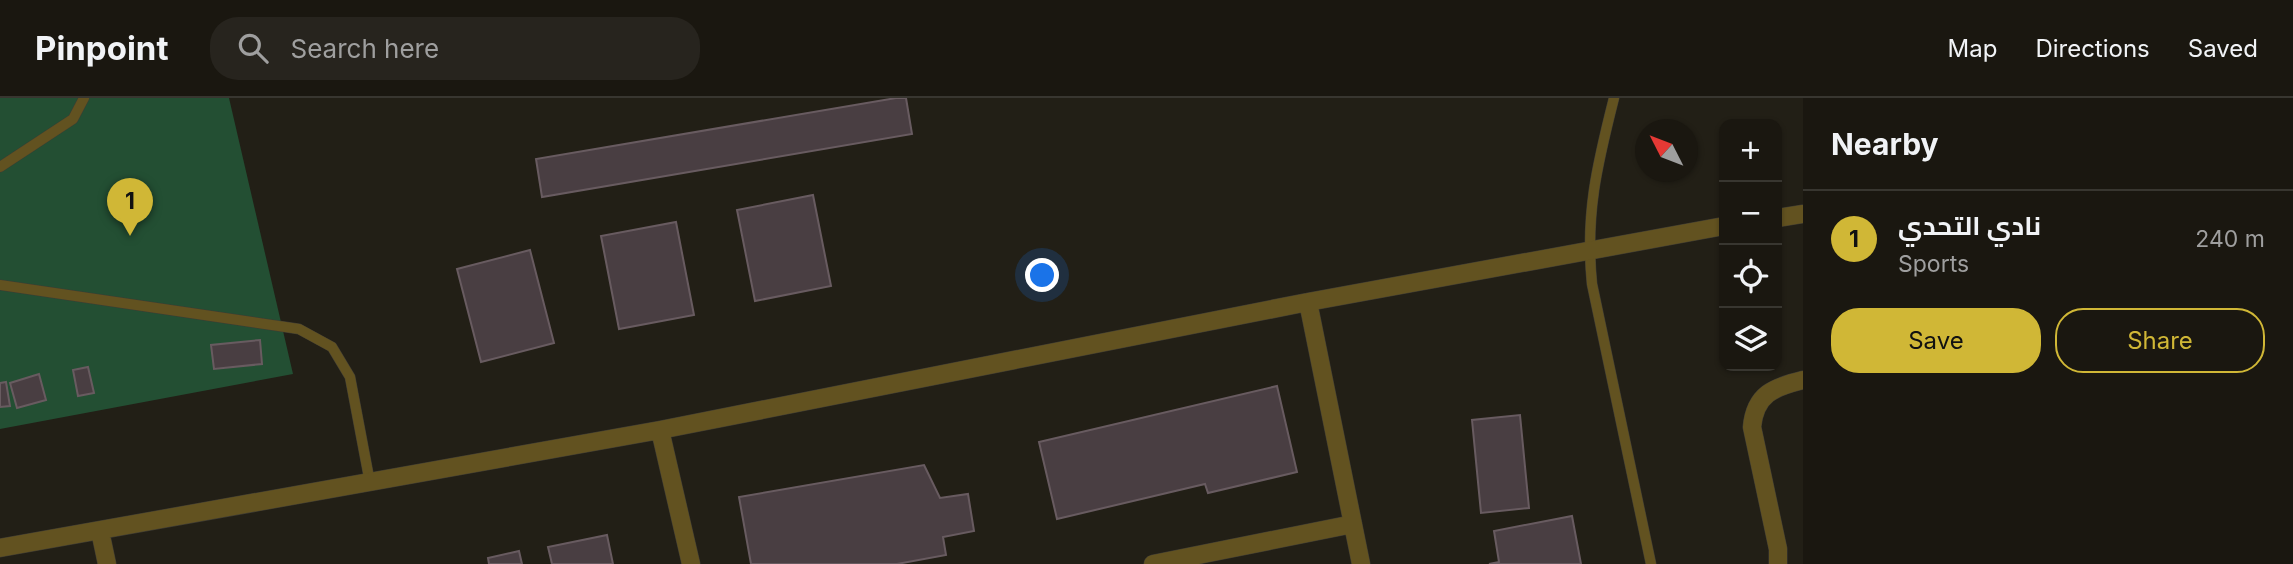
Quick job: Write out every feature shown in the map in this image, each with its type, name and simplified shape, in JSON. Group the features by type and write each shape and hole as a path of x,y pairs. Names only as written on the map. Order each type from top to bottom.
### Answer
{"street":[{"path":"1782,217 1803,214"},
{"path":"0,548 660,430 1308,302 1719,227"},
{"path":"1308,302 1361,564"},
{"path":"1777,564 1778,549 1752,427 1753,418 1760,401 1776,387 1803,380"},
{"path":"660,430 691,564"},
{"path":"1153,564 1353,524"},
{"path":"100,531 107,564"}],"lane":[{"path":"0,167 73,119 84,98"},
{"path":"1614,98 1592,193 1588,250 1592,284 1651,564"},
{"path":"0,285 299,330 310,335 332,347 350,376 370,483"}],"green space":[{"path":"0,98 229,98 293,374 0,429"}],"building":[{"path":"906,98 912,134 542,197 536,159"},
{"path":"813,195 831,286 755,301 737,210"},
{"path":"676,222 694,315 619,329 601,236"},
{"path":"530,250 554,343 481,362 457,269"},
{"path":"260,340 262,364 214,369 211,345"},
{"path":"88,367 94,393 78,396 73,370"},
{"path":"39,374 46,400 17,408 10,383"},
{"path":"6,382 10,406 0,407 0,383"},
{"path":"1277,386 1297,472 1208,493 1205,484 1057,519 1039,442"},
{"path":"1520,415 1529,508 1481,513 1472,420"},
{"path":"924,465 940,498 968,494 974,531 943,537 946,555 897,564 751,564 739,497"},
{"path":"1572,516 1581,564 1489,564 1499,562 1494,531"},
{"path":"607,535 613,564 552,564 548,547"},
{"path":"519,551 522,564 489,564 488,558"}],"place":[{"name":"نادي التحدي","path":"130,236"}]}
